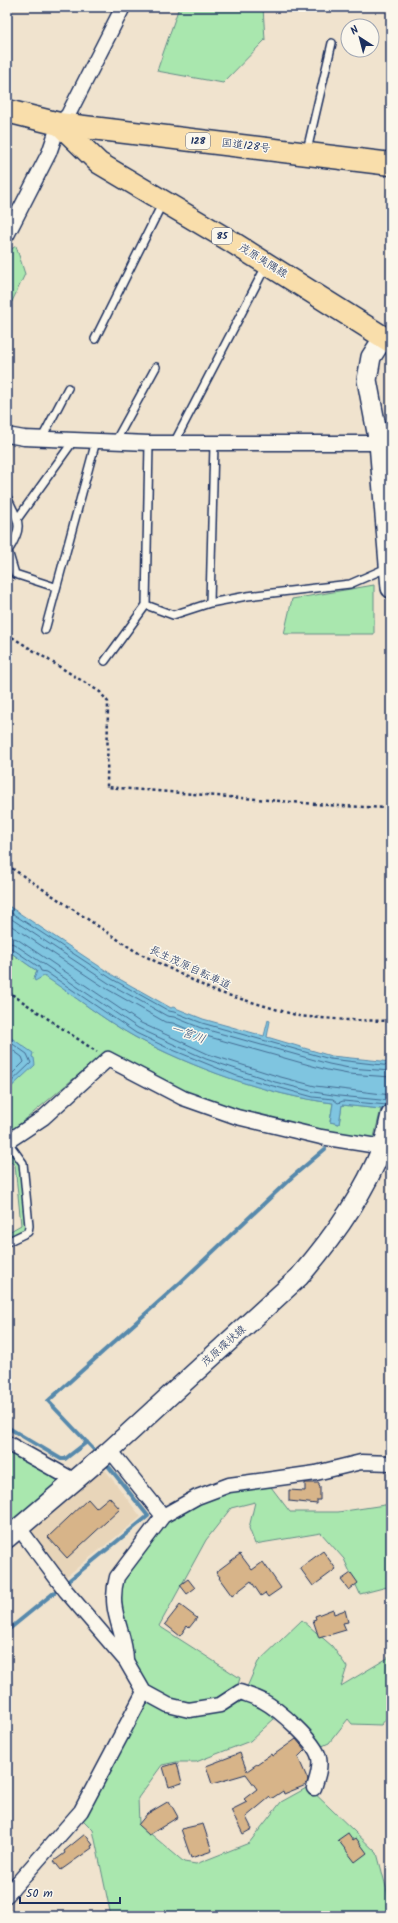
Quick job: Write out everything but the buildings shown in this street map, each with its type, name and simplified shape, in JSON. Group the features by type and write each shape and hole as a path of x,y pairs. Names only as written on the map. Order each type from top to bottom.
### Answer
{"highway":[{"name":"国道128号","path":"7,112 59,124 391,164"}],"main road":[{"name":"茂原夷隅線","path":"59,124 99,163 267,264 387,339"},
{"path":"387,339 371,357 367,380 385,443 391,588"},
{"name":"茂原環状線","path":"13,1533 75,1481 299,1277 325,1248 346,1218 383,1147 391,1115"}],"street":[{"path":"7,235 49,153 59,124 68,115 123,7"},
{"path":"7,435 149,444 385,443"},
{"path":"7,1142 43,1118 108,1059 183,1098 237,1117 321,1137 383,1147"},
{"path":"7,1442 75,1481"},
{"path":"104,1455 163,1516"},
{"path":"126,1661 125,1650 116,1621 113,1599 114,1589 117,1578 163,1516 197,1497 229,1485 316,1473 361,1462 391,1463"},
{"path":"13,1533 62,1585 126,1661 144,1692 168,1705 189,1710 220,1705 240,1692 264,1701 304,1734 316,1750 319,1757 319,1769 314,1788"},
{"path":"7,1894 82,1811 144,1692"}],"lane":[{"path":"304,153 308,146 332,43"},
{"path":"95,339 163,202"},
{"path":"174,444 267,264"},
{"path":"115,442 156,367"},
{"path":"42,438 68,388"},
{"path":"18,518 74,440"},
{"path":"45,630 55,587 96,441"},
{"path":"105,661 146,605 149,444"},
{"path":"210,603 214,444"},
{"path":"7,497 18,518 18,536 8,551 15,574 55,587"},
{"path":"146,605 173,615 210,603 247,596 350,584 389,554"},
{"path":"7,1142 23,1163 29,1226 28,1232 7,1242"}],"path":[{"path":"7,634 100,692 108,702 107,787 341,806 391,808"},
{"name":"長生茂原自転車道","path":"7,865 135,951 214,991 299,1016 347,1020 391,1021"},
{"path":"7,991 108,1059"}],"shaded area":[{"path":"103,1467 141,1517 63,1579 32,1539 33,1530"}],"green space":[{"path":"179,7 263,7 265,40 223,83 157,71"},
{"path":"16,246 25,274 7,312 7,252"},
{"path":"374,585 374,634 284,634 292,599"},
{"path":"7,950 37,971 34,979 44,975 123,1030 180,1059 231,1079 258,1087 284,1094 333,1103 330,1122 339,1124 342,1105 381,1109 373,1141 289,1125 242,1112 182,1090 105,1052 7,1135"},
{"path":"7,1149 21,1165 26,1228 24,1232 7,1239 7,1233 21,1225 15,1165 7,1159"},
{"path":"7,1449 64,1481 7,1531"},
{"path":"268,1483 290,1512 338,1512 391,1504 391,1586 360,1594 344,1559 321,1533 255,1544 249,1528 255,1502 231,1508 206,1540 159,1626 240,1678 236,1691 219,1702 198,1704 178,1702 150,1689 139,1674 126,1635 117,1598 124,1574 165,1519 228,1489"},
{"path":"302,1620 332,1646 347,1667 341,1686 391,1656 391,1713 381,1725 352,1724 348,1719 329,1743 320,1747 247,1687 258,1662"},
{"path":"245,1698 257,1703 275,1718 250,1741 196,1762 176,1762 162,1765 138,1798 139,1824 184,1862 196,1864 249,1843 281,1802 308,1787 377,1853 391,1906 383,1916 111,1916 93,1830 81,1818 143,1701 149,1700 171,1709"}],"water":[{"name":"一宮川","path":"7,905 114,976 171,1008 173,1007 203,1019 264,1036 268,1020 270,1021 267,1037 331,1056 391,1062 391,1110 342,1105 339,1124 330,1122 333,1103 282,1094 231,1079 181,1059 135,1037 100,1015 44,976 35,981 34,979 37,971 7,950"},
{"path":"7,1035 33,1053 32,1057 34,1058 35,1065 7,1091"}],"waterway":[{"path":"98,1454 48,1401 181,1282 292,1177 325,1149"},
{"path":"7,1427 61,1459 65,1459 87,1442"},
{"path":"7,1631 148,1516 105,1462"}]}
